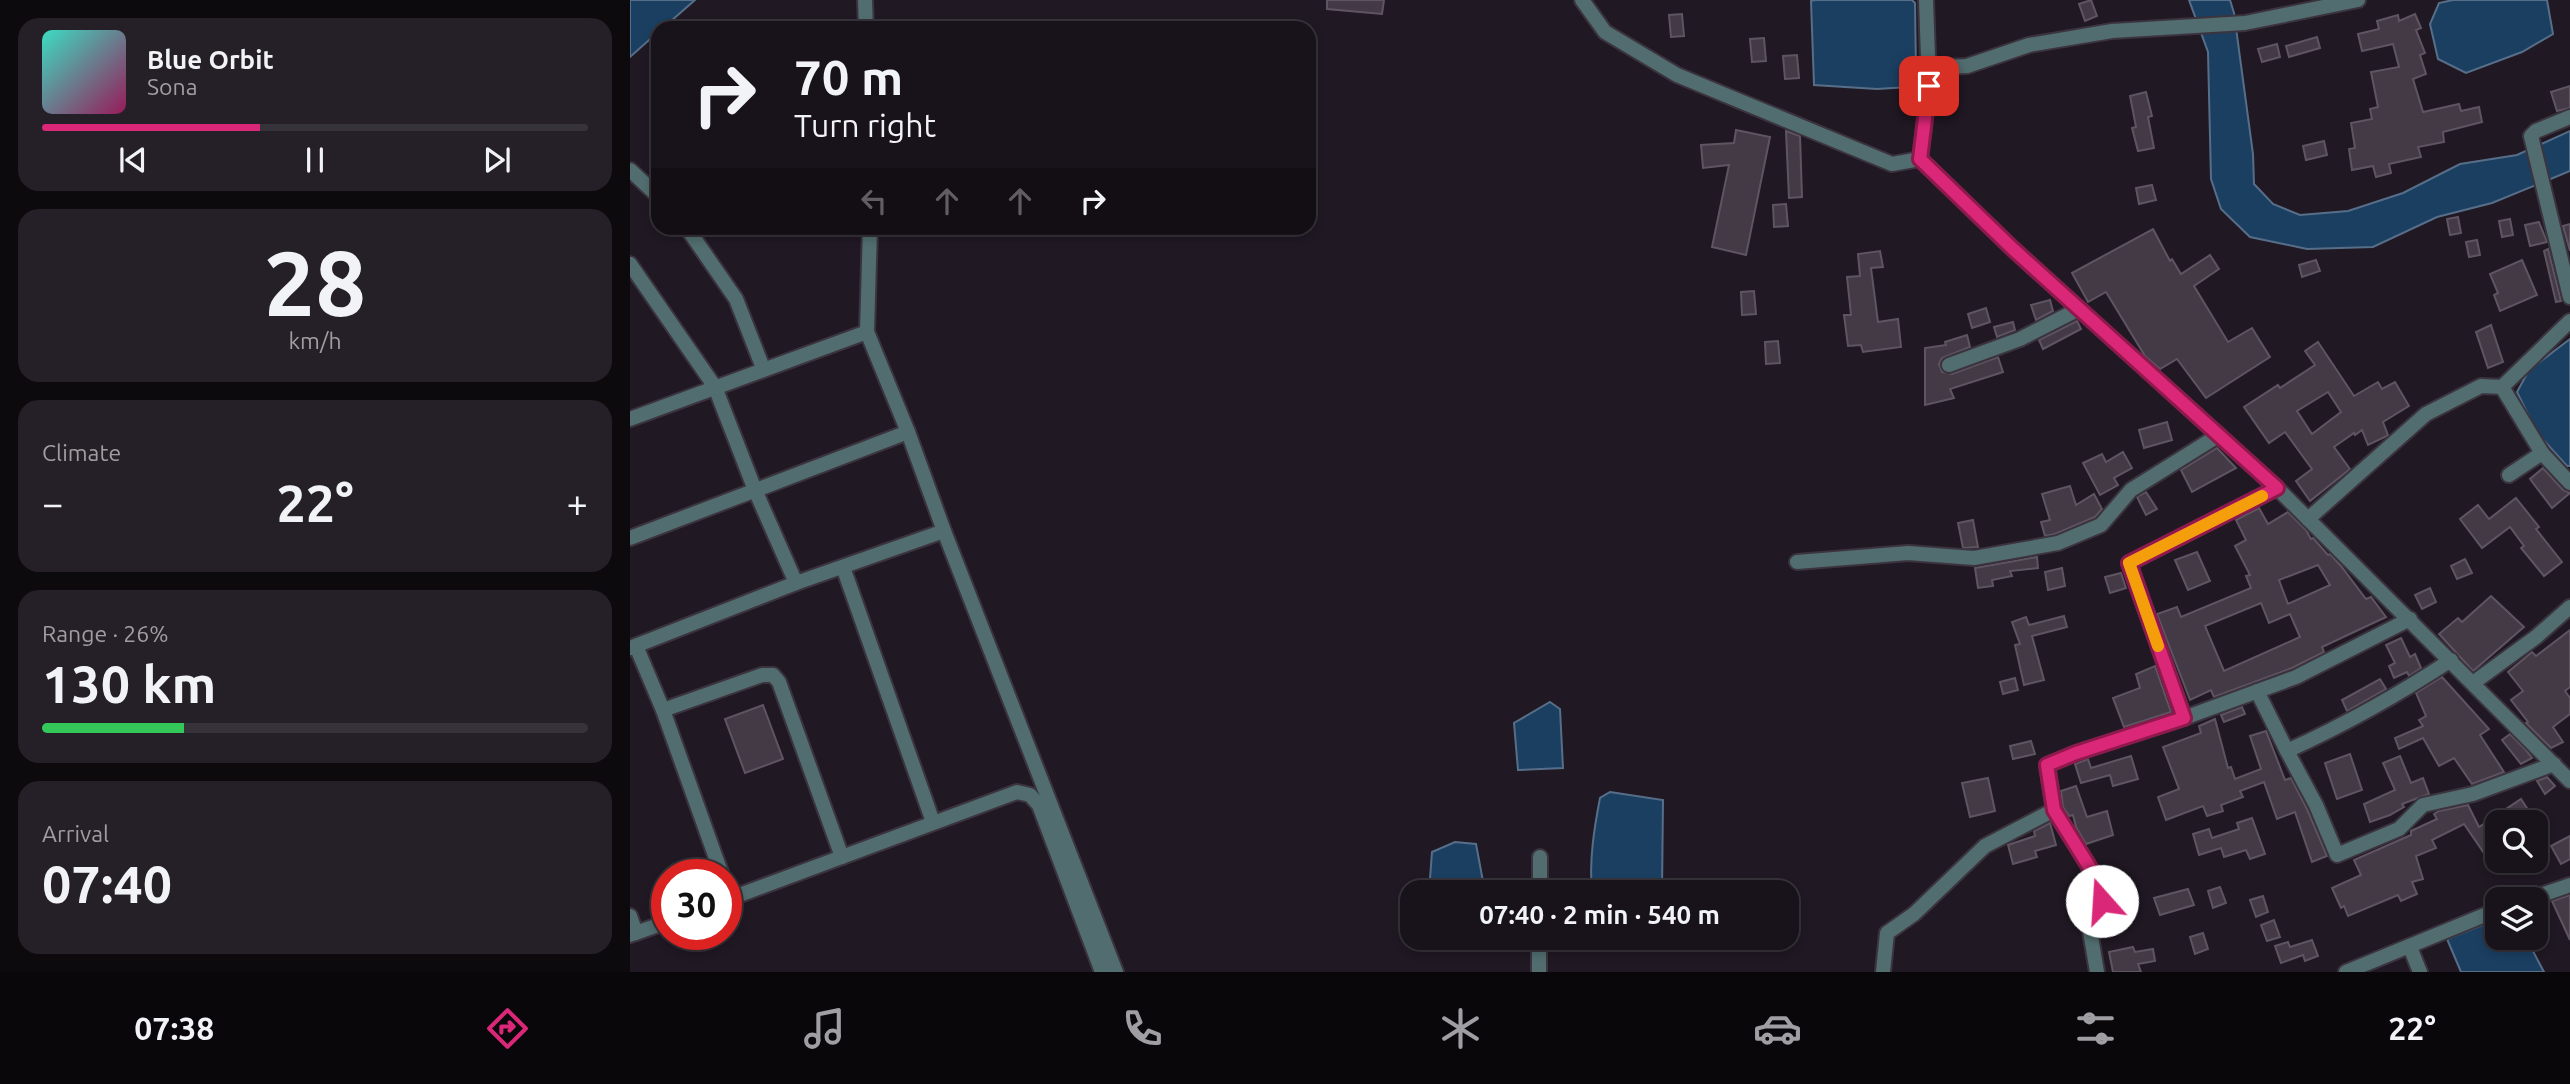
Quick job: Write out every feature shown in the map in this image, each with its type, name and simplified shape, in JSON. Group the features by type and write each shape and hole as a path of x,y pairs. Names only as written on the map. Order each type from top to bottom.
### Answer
{"street":[{"path":"865,0 866,21"},
{"path":"1582,0 1605,32 1677,75 1892,164 1920,159"},
{"path":"1929,68 1967,66 2029,45 2112,31 2245,23 2358,0"},
{"path":"1920,159 1929,86 1929,1"},
{"path":"2570,117 2536,131 2531,136 2570,297"},
{"path":"1920,159 2079,310 2277,488 2570,780"},
{"path":"630,170 651,190"},
{"path":"692,235 736,299 763,368"},
{"path":"870,235 867,332 1116,972"},
{"path":"630,264 715,387 755,491 796,583"},
{"path":"1949,365 2020,339 2079,310"},
{"path":"2308,519 2426,414 2481,386 2502,387 2570,321"},
{"path":"630,419 867,332"},
{"path":"2502,387 2542,453 2570,483"},
{"path":"630,538 908,432"},
{"path":"1797,562 1908,553 1973,558 2058,543 2101,525 2131,490 2218,435"},
{"path":"2509,475 2542,453"},
{"path":"2184,718 2129,563 2277,488"},
{"path":"716,859 663,710 633,647 796,583 944,531"},
{"path":"843,567 933,822"},
{"path":"2473,683 2536,637 2570,607"},
{"path":"2097,972 2090,931 2108,926 2095,876 2054,810 2047,765 2296,677 2410,619"},
{"path":"2287,751 2335,729 2397,695 2451,660"},
{"path":"663,710 762,675 773,675 779,682 842,857"},
{"path":"2257,691 2316,805 2337,855 2399,829 2423,804 2473,794 2554,764"},
{"path":"742,890 842,857 1017,792 1030,794 1039,805 1102,972"},
{"path":"1884,972 1887,933 1914,914 1985,846 2054,810"},
{"path":"1539,880 1540,857"},
{"path":"2548,893 2570,885"},
{"path":"2346,972 2485,915"},
{"path":"630,916 633,934 651,928"},
{"path":"2410,947 2420,972"},
{"path":"1539,950 1539,972"}],"water":[{"path":"630,0 695,0 671,21 651,21 651,38 630,57"},
{"path":"1912,0 1915,3 1916,72 1909,87 1877,89 1814,85 1811,1"},
{"path":"2189,0 2230,0 2253,154 2254,184 2273,204 2300,215 2348,211 2403,193 2460,164 2517,155 2570,131 2570,171 2492,203 2437,217 2373,247 2307,249 2250,237 2221,209 2211,179 2208,52"},
{"path":"2453,0 2547,0 2553,34 2522,52 2466,73 2438,59 2430,24 2439,3"},
{"path":"2570,339 2570,466 2567,466 2537,433 2517,392 2529,370"},
{"path":"1550,702 1560,709 1563,768 1518,770 1514,723"},
{"path":"1610,792 1663,800 1662,880 1591,880 1594,833 1600,798"},
{"path":"1455,842 1476,844 1483,880 1430,880 1432,852"},
{"path":"2485,924 2485,950 2532,950 2544,972 2461,972 2447,939"}],"building":[{"path":"1327,0 1384,0 1382,14 1327,9"},
{"path":"2091,0 2097,16 2085,21 2079,4"},
{"path":"1682,14 1684,36 1671,37 1669,15"},
{"path":"2415,14 2421,28 2416,30 2425,53 2420,55 2426,74 2413,79 2423,112 2459,104 2461,111 2479,107 2482,122 2443,132 2444,142 2418,147 2421,157 2389,164 2391,173 2376,177 2373,166 2352,170 2349,149 2355,148 2351,123 2372,119 2370,109 2378,107 2371,72 2399,67 2393,44 2362,51 2358,34 2379,29 2377,21 2398,15 2399,21"},
{"path":"2317,37 2320,48 2289,57 2286,46"},
{"path":"1764,38 1766,61 1752,62 1750,39"},
{"path":"2277,44 2280,57 2262,62 2258,49"},
{"path":"1797,55 1799,78 1785,79 1783,56"},
{"path":"2570,86 2570,108 2557,111 2551,92"},
{"path":"2146,92 2152,116 2148,117 2154,148 2138,151 2132,128 2136,127 2130,96"},
{"path":"1736,130 1770,137 1746,255 1712,247 1729,165 1703,168 1701,145 1734,143"},
{"path":"1786,131 1800,136 1802,197 1789,198"},
{"path":"2324,141 2327,155 2306,160 2303,146"},
{"path":"2152,185 2156,200 2139,204 2136,188"},
{"path":"1786,204 1788,226 1774,227 1773,205"},
{"path":"2458,217 2461,233 2450,235 2447,219"},
{"path":"2510,219 2513,235 2502,237 2499,221"},
{"path":"2539,222 2547,242 2530,246 2525,225"},
{"path":"2570,224 2570,251 2563,226"},
{"path":"2153,229 2170,261 2172,259 2181,274 2210,255 2219,269 2194,286 2228,342 2252,328 2270,357 2206,398 2177,359 2160,369 2145,356 2106,292 2088,302 2072,273"},
{"path":"2477,240 2480,255 2469,257 2466,242"},
{"path":"2548,249 2561,301 2556,302 2544,251"},
{"path":"1880,251 1883,267 1871,268 1878,322 1898,319 1901,347 1863,352 1861,345 1848,346 1844,315 1851,315 1847,277 1860,276 1858,254"},
{"path":"2316,260 2320,271 2302,277 2299,265"},
{"path":"2522,260 2537,295 2500,311 2494,295 2498,293 2490,274"},
{"path":"1754,291 1756,314 1742,315 1741,292"},
{"path":"2050,300 2053,311 2036,320 2031,305"},
{"path":"1986,308 1990,322 1972,328 1968,314"},
{"path":"2077,321 2081,329 2043,349 2039,340"},
{"path":"2013,322 2015,330 1997,337 1994,327"},
{"path":"2491,325 2503,362 2488,368 2476,332"},
{"path":"1967,335 1970,347 1942,358 1939,364 1942,372 1952,374 1998,357 2003,372 1950,389 1954,398 1925,405 1925,348 1946,345 1945,342"},
{"path":"1778,341 1780,363 1766,364 1765,342"},
{"path":"2318,342 2354,396 2378,382 2382,389 2395,382 2409,406 2383,422 2388,435 2385,437 2368,445 2362,430 2334,447 2350,469 2310,501 2296,481 2312,469 2285,432 2269,443 2244,407 2315,365 2305,351","holes":["2328,392 2341,412 2312,434 2297,411"]},
{"path":"2167,422 2172,440 2144,448 2139,430"},
{"path":"2217,448 2236,468 2192,492 2181,470"},
{"path":"2123,452 2132,468 2114,478 2118,485 2100,495 2083,463 2102,454 2106,462"},
{"path":"2543,468 2563,490 2570,493 2552,508 2530,479"},
{"path":"2070,486 2076,505 2094,494 2102,509 2095,517 2045,536 2041,522 2050,520 2042,494"},
{"path":"2146,492 2157,509 2146,515 2137,497"},
{"path":"2516,498 2562,562 2544,576 2521,548 2524,546 2510,527 2482,548 2460,519 2478,505 2489,519"},
{"path":"2259,508 2268,524 2288,512 2311,539 2341,566 2366,599 2371,597 2386,617 2322,647 2324,652 2292,668 2214,697 2211,690 2190,700 2157,614 2177,607 2181,617 2251,588 2246,576 2250,575 2235,546 2246,540 2236,520","holes":["2318,565 2330,585 2288,604 2279,580","2261,603 2269,623 2290,614 2300,637 2224,671 2205,626"]},
{"path":"1973,520 1978,547 1963,548 1958,523"},
{"path":"2197,552 2210,581 2188,590 2175,560"},
{"path":"2037,557 2038,568 2010,571 2012,576 1992,580 1993,586 1978,588 1975,568"},
{"path":"2465,559 2472,573 2457,579 2451,566"},
{"path":"2062,568 2065,586 2048,590 2045,572"},
{"path":"2121,573 2126,588 2110,593 2105,577"},
{"path":"2430,588 2436,602 2422,609 2415,595"},
{"path":"2491,596 2524,627 2473,671 2439,634 2458,618 2462,622"},
{"path":"2064,616 2067,627 2032,636 2044,680 2024,685 2015,645 2020,644 2012,622 2026,617 2029,625"},
{"path":"2570,630 2570,687 2565,691 2570,698 2570,714 2553,727 2563,742 2551,748 2526,723 2528,722 2511,700 2523,691 2508,672 2532,652 2536,656"},
{"path":"2401,638 2410,657 2415,654 2421,668 2409,676 2407,672 2394,678 2389,666 2395,663 2386,645"},
{"path":"2155,666 2171,712 2124,727 2113,698 2140,688 2136,674"},
{"path":"2442,677 2489,729 2480,735 2504,772 2472,784 2454,758 2439,766 2423,738 2399,749 2395,738 2423,726 2419,720 2426,716 2416,693"},
{"path":"2015,678 2018,690 2003,694 2000,682"},
{"path":"2380,679 2386,689 2347,711 2342,700"},
{"path":"763,705 783,759 745,773 725,719"},
{"path":"2242,707 2245,714 2224,722 2221,715"},
{"path":"2215,719 2228,768 2231,767 2235,779 2261,769 2250,736 2266,731 2285,780 2291,778 2327,856 2312,862 2295,812 2277,819 2264,782 2240,791 2243,797 2221,805 2223,811 2207,816 2203,806 2166,820 2158,797 2179,789 2163,747 2201,733 2199,726"},
{"path":"2510,734 2532,758 2521,764 2502,740"},
{"path":"2031,741 2035,754 2013,759 2010,746"},
{"path":"2350,754 2362,790 2337,799 2325,763"},
{"path":"2131,756 2138,779 2113,786 2110,775 2081,783 2075,764 2088,759 2091,768"},
{"path":"2400,756 2411,783 2423,778 2429,794 2402,804 2404,807 2390,815 2370,822 2364,804 2395,790 2383,763"},
{"path":"2547,777 2555,786 2545,794 2537,781"},
{"path":"1988,778 1995,811 1970,817 1962,783"},
{"path":"2076,786 2087,817 2107,811 2113,835 2086,844 2076,827 2073,815 2069,816 2063,807 2061,791"},
{"path":"2521,799 2528,810 2504,810"},
{"path":"2468,805 2479,827 2485,823 2485,855 2464,824 2432,840 2436,848 2416,856 2423,879 2412,882 2417,894 2401,901 2398,895 2348,916 2344,906 2341,908 2332,888 2361,875 2354,860 2411,835 2411,831 2437,819 2434,814 2439,811"},
{"path":"2252,818 2265,854 2250,859 2246,850 2224,857 2221,848 2199,855 2193,834 2209,829 2212,838 2239,829 2237,823"},
{"path":"2050,823 2056,845 2035,851 2037,857 2013,864 2008,845 2035,836 2034,831"},
{"path":"2570,836 2570,859 2561,864 2551,846"},
{"path":"2220,887 2226,903 2213,908 2208,891"},
{"path":"2188,889 2194,905 2160,915 2154,898"},
{"path":"2570,895 2570,940 2552,901"},
{"path":"2263,896 2268,912 2256,917 2250,900"},
{"path":"2274,920 2280,937 2267,941 2261,925"},
{"path":"2203,933 2208,949 2195,954 2190,937"},
{"path":"2312,940 2318,956 2305,961 2303,955 2281,963 2275,946 2288,942 2290,947"},
{"path":"2133,947 2135,952 2153,949 2155,961 2138,964 2141,972 2113,972 2109,952"}],"slow traffic":[{"path":"2158,646 2129,563 2262,496"}],"route":[{"path":"1929,86 1920,159 2013,249 2277,488 2129,563 2184,718 2047,765 2054,810 2095,876 2102,901"}]}
